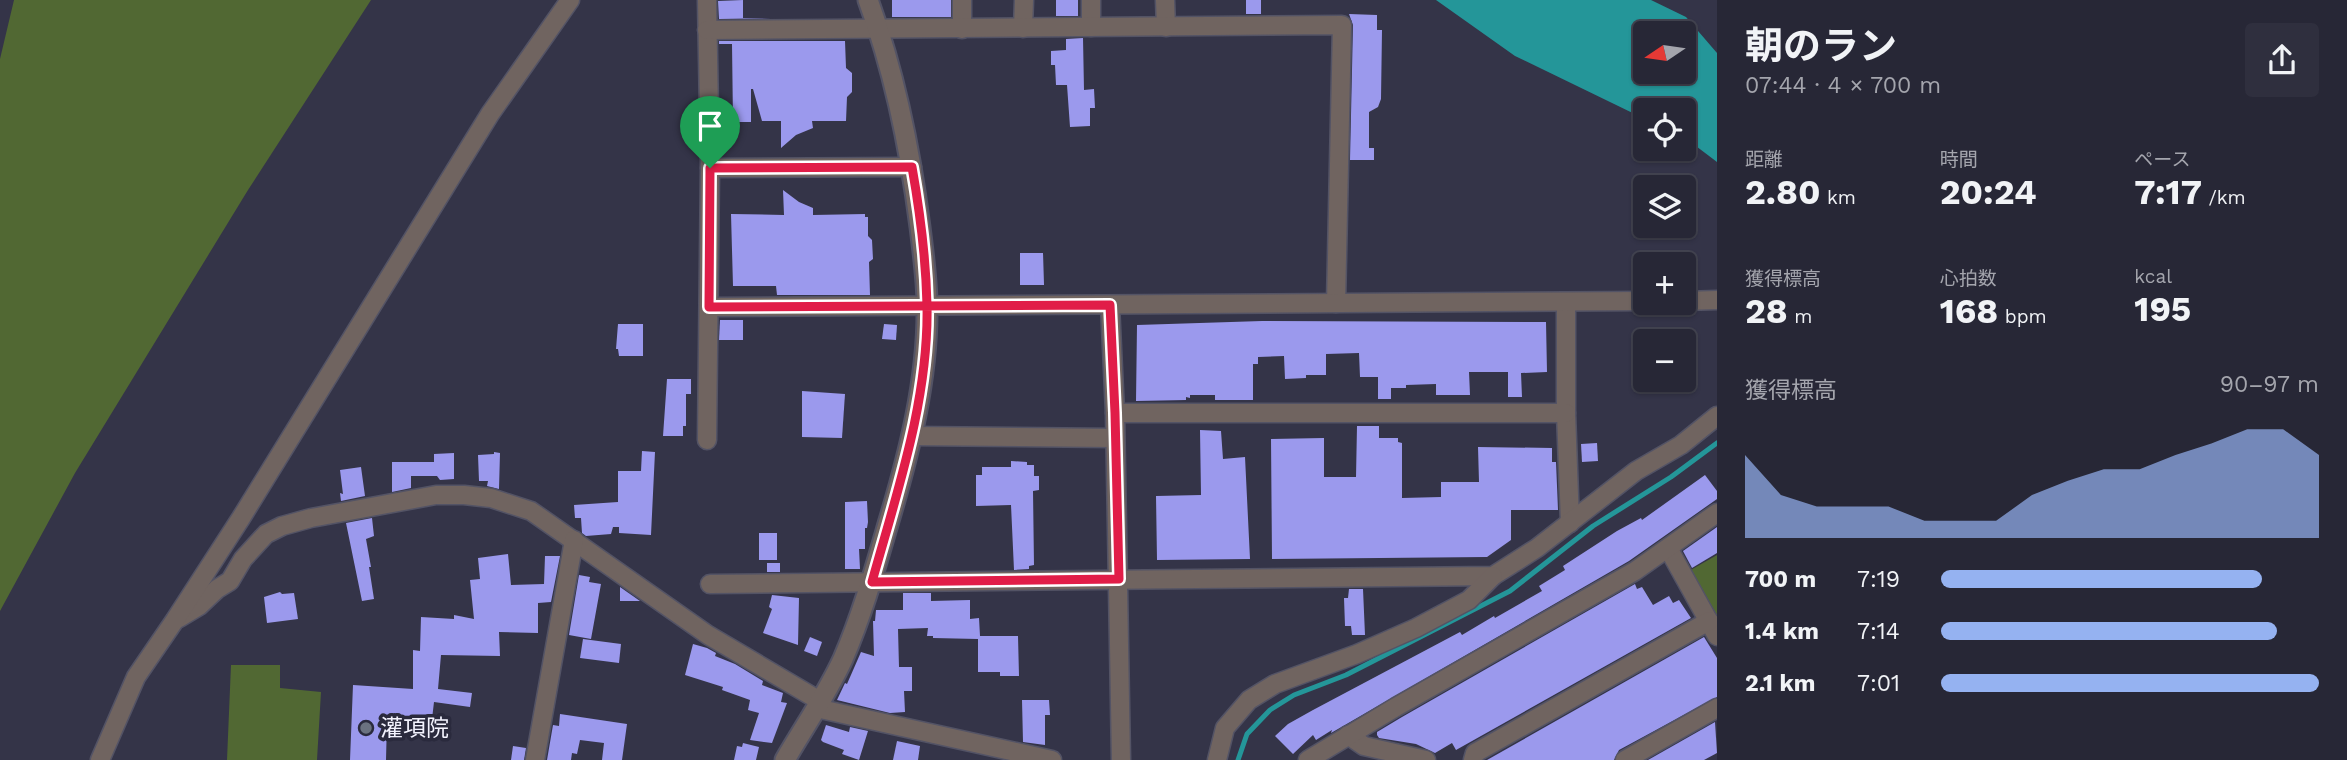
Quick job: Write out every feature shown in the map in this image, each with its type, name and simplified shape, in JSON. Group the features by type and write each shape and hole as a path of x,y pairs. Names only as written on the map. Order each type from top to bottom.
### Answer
{"street":[{"path":"100,760 136,677 175,621 331,374 490,114 570,0"},
{"path":"707,0 710,168 707,440"},
{"path":"785,760 842,660 872,582 911,436 920,390 927,305 912,167 901,109 879,29 868,0"},
{"path":"962,0 962,29"},
{"path":"1023,28 1024,0"},
{"path":"1091,0 1091,27"},
{"path":"1166,0 1166,27"},
{"path":"707,30 1342,25 1336,303"},
{"path":"710,168 912,167"},
{"path":"1696,301 1717,300"},
{"path":"709,307 1633,301"},
{"path":"1566,302 1570,523"},
{"path":"1110,305 1115,413 1121,760"},
{"path":"1115,413 1566,413"},
{"path":"1217,760 1225,728 1249,700 1275,684 1357,654 1416,628 1469,600 1493,576 1570,523 1636,471 1681,444 1717,416"},
{"path":"911,436 1114,438"},
{"path":"175,621 199,607 217,589 230,581 243,559 266,534 282,526 310,518 436,495 491,498 531,510 708,635 818,704 1052,760"},
{"path":"1308,760 1635,571 1717,513"},
{"path":"536,760 574,540"},
{"path":"1473,760 1475,753 1713,629 1668,548"},
{"path":"710,584 1493,576"},
{"path":"1625,760 1717,708"},
{"path":"1348,735 1364,746 1426,760"}],"shaded area":[{"path":"14,0 371,0 248,190 75,473 0,611 0,59"},
{"path":"1436,0 1651,0 1686,17 1689,21 1633,21 1633,84 1696,84 1696,29 1717,53 1717,162 1696,146 1696,98 1633,98 1633,113 1515,56"},
{"path":"1717,555 1717,619 1689,571"},
{"path":"231,665 280,665 280,688 321,692 317,760 227,760"}],"building":[{"path":"743,0 743,18 771,18 719,19 718,1"},
{"path":"892,0 951,0 951,17 892,17"},
{"path":"1056,0 1078,0 1078,16 1056,16"},
{"path":"1246,0 1261,0 1261,14 1246,14"},
{"path":"1349,14 1377,15 1377,30 1382,30 1381,99 1378,107 1369,112 1369,148 1374,148 1374,160 1350,160 1353,25"},
{"path":"1083,38 1084,90 1094,89 1095,108 1090,108 1090,126 1070,127 1067,85 1056,85 1051,51 1066,50 1066,39"},
{"path":"719,41 845,41 846,68 852,73 852,92 847,97 846,121 812,121 813,128 796,135 781,148 781,121 762,121 751,89 751,122 733,122 732,44 719,44"},
{"path":"783,190 813,208 813,215 865,214 865,217 868,217 868,236 872,240 873,259 869,262 870,295 777,295 776,286 733,286 731,214 784,215"},
{"path":"1020,253 1043,253 1044,285 1020,285"},
{"path":"720,320 743,320 743,340 719,340"},
{"path":"1262,321 1546,322 1547,372 1521,373 1522,397 1508,397 1508,372 1469,372 1470,395 1436,395 1436,384 1406,385 1406,388 1391,388 1391,399 1378,399 1378,377 1360,377 1359,353 1326,354 1326,375 1285,379 1284,356 1258,357 1258,364 1253,364 1253,400 1215,400 1215,395 1190,395 1186,400 1136,401 1137,325"},
{"path":"618,324 643,324 643,356 619,356 616,349"},
{"path":"884,324 897,325 896,340 882,339"},
{"path":"667,379 691,379 691,394 686,394 686,426 683,426 683,436 663,436"},
{"path":"802,391 845,394 842,438 802,437"},
{"path":"1357,426 1379,426 1379,438 1398,438 1398,442 1402,443 1402,498 1441,497 1441,482 1479,482 1478,447 1552,448 1552,462 1556,462 1558,510 1511,510 1511,540 1487,557 1272,559 1271,439 1324,438 1324,477 1356,477"},
{"path":"1200,430 1221,431 1223,459 1245,457 1250,559 1157,560 1156,496 1201,495"},
{"path":"1597,443 1598,461 1582,462 1581,444"},
{"path":"642,451 655,452 651,535 619,533 619,527 613,527 611,534 586,536 582,533 581,518 575,518 574,505 618,502 618,471 641,471"},
{"path":"454,453 454,479 411,476 411,488 392,492 392,462 434,462 434,454"},
{"path":"500,453 499,489 487,486 488,481 479,481 478,455"},
{"path":"1011,461 1034,465 1034,476 1039,476 1039,490 1033,491 1034,565 1029,566 1029,569 1014,570 1011,505 976,506 976,475 982,475 982,467 1011,467"},
{"path":"361,467 365,496 341,501 340,493 343,494 340,470"},
{"path":"1705,475 1717,491 1717,499 1629,561 1331,733 1332,730 1316,740 1313,735 1293,754 1275,736 1288,724 1313,710 1460,632 1462,635 1494,616 1495,618 1542,591 1539,586 1565,570 1563,566 1617,531 1641,518 1642,520"},
{"path":"867,501 868,522 865,528 865,549 859,549 860,569 845,569 845,502"},
{"path":"372,518 374,536 366,539 374,599 362,601 346,523"},
{"path":"1717,527 1717,553 1692,568 1683,551"},
{"path":"759,533 777,533 777,560 759,560"},
{"path":"508,554 511,585 544,584 545,556 560,556 551,602 538,603 538,633 499,632 500,656 441,655 438,689 472,693 470,707 434,702 432,719 397,716 397,721 387,720 386,760 350,760 353,685 413,689 413,650 420,651 421,617 454,619 454,615 474,619 470,580 480,579 478,558"},
{"path":"767,563 780,563 780,572 767,572"},
{"path":"579,575 590,577 589,582 601,584 591,639 569,635"},
{"path":"1635,584 1637,589 1642,587 1653,605 1669,596 1673,603 1679,600 1691,618 1456,750 1452,743 1435,753 1416,744 1379,738 1377,735 1377,732 1402,717"},
{"path":"620,587 640,601 620,601"},
{"path":"1349,589 1363,589 1365,635 1352,635 1351,626 1345,626 1344,598 1348,598"},
{"path":"280,592 294,593 298,619 267,623 264,597"},
{"path":"903,593 931,593 931,601 970,600 970,619 979,618 980,636 1018,636 1019,676 1000,676 1000,672 978,672 978,639 933,638 927,636 928,628 898,629 899,667 912,667 912,691 904,691 905,712 890,713 837,700 861,652 874,656 873,621 876,610 903,610"},
{"path":"772,595 799,598 798,645 763,633 772,609 769,607"},
{"path":"810,637 822,642 817,656 804,651"},
{"path":"1704,637 1717,658 1717,697 1619,750 1614,760 1487,760"},
{"path":"583,639 621,644 619,663 580,658"},
{"path":"693,644 707,648 716,653 715,656 735,664 763,681 762,685 783,693 781,702 787,703 772,743 750,740 759,713 748,710 750,700 722,690 723,687 685,675"},
{"path":"1022,700 1049,700 1050,715 1045,715 1045,745 1023,742"},
{"path":"560,714 627,724 622,760 602,760 604,743 580,740 577,754 572,753 571,760 547,760 553,725 559,726"},
{"path":"1715,722 1717,753 1704,760 1648,760"},
{"path":"826,725 849,732 850,727 868,731 859,760 842,754 844,750 821,740"},
{"path":"897,741 920,746 918,760 893,760"},
{"path":"743,743 759,747 756,760 734,760 737,746 742,747"},
{"path":"513,746 526,748 524,760 511,760"}],"waterway":[{"path":"1238,760 1247,734 1270,710 1294,695 1346,675 1510,591 1593,526 1671,477 1717,443"}],"place":[{"name":"灌項院","path":"366,728"}],"route":[{"path":"710,168 709,307 927,305 1110,305 1119,579 872,582 911,436 925,349 927,305 912,167 710,168"}]}
